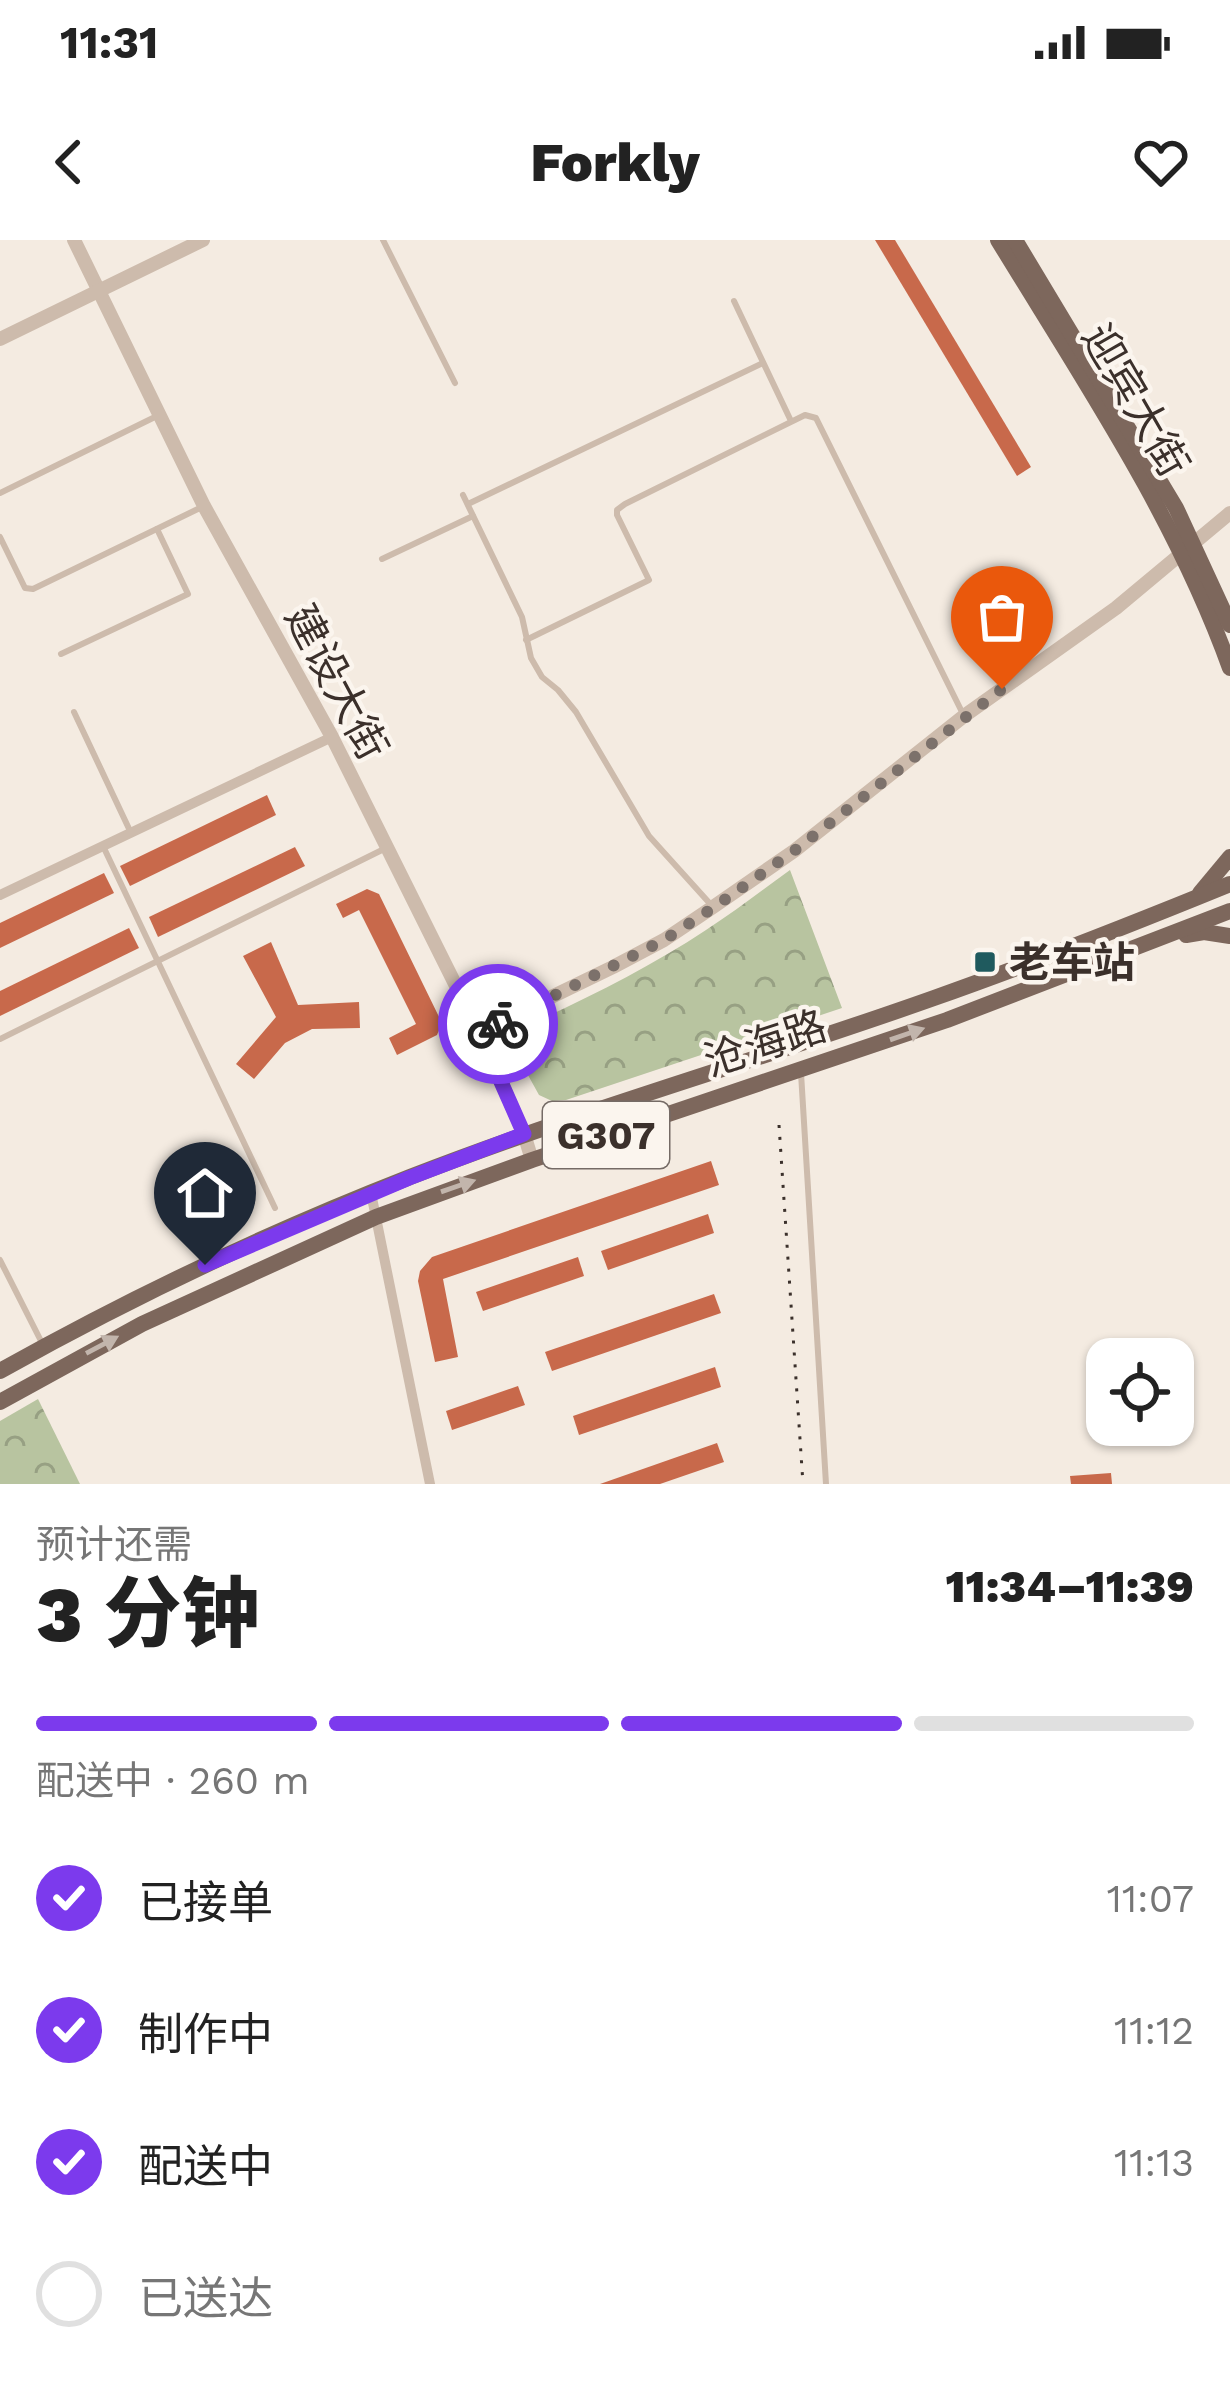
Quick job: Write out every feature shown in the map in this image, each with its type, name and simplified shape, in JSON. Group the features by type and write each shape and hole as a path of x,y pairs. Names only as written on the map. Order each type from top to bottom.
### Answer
{"main road":[{"name":"迎宾大街","path":"998,240 1230,625"},
{"name":"迎宾大街","path":"1016,240 1155,472 1230,668"},
{"path":"1194,898 1230,857"},
{"name":"沧海路","path":"0,1371 123,1304 371,1193 524,1134 932,999 1230,884"},
{"name":"沧海路","path":"0,1402 162,1314 376,1216 947,1020 1230,911"},
{"path":"1150,942 1204,932 1230,936"}],"street":[{"name":"建设大街","path":"74,240 204,506 332,737 479,1032 532,1160"},
{"path":"0,339 203,240"},
{"path":"479,1032 614,967 713,908 794,851 964,716 1116,608 1230,514"},
{"path":"0,895 332,737"},
{"path":"371,1193 430,1484"}],"lane":[{"path":"383,240 455,383"},
{"path":"734,301 791,422"},
{"path":"468,504 763,363"},
{"path":"0,493 160,415"},
{"path":"526,640 649,580 616,510 805,415 816,418 964,716"},
{"path":"463,495 522,616 531,658 542,677 576,712 649,836 713,908"},
{"path":"0,537 25,588 33,589 204,506"},
{"path":"382,559 473,516"},
{"path":"62,654 188,594 157,529"},
{"path":"74,712 130,833"},
{"path":"104,846 274,1208"},
{"path":"0,1039 385,849"},
{"path":"801,1070 826,1484"},
{"path":"0,1260 44,1347"}],"green space":[{"path":"790,870 842,1008 566,1100 539,1095 513,1048 511,1039 517,1030 661,958"},
{"path":"38,1399 80,1484 0,1484 0,1421"}],"building":[{"path":"875,240 895,240 1031,467 1017,476"},
{"path":"267,795 276,815 130,886 120,866"},
{"path":"295,847 305,866 158,937 149,917"},
{"path":"104,873 114,893 0,948 0,923"},
{"path":"367,889 379,894 442,1023 437,1035 397,1055 389,1038 416,1024 359,910 343,918 336,904"},
{"path":"129,928 139,948 0,1016 0,991"},
{"path":"271,942 298,1005 359,1002 360,1028 312,1029 285,1043 254,1079 236,1064 276,1017 243,956"},
{"path":"711,1161 719,1185 443,1279 458,1357 435,1362 418,1281 432,1257"},
{"path":"708,1214 714,1233 608,1270 601,1251"},
{"path":"578,1257 584,1276 483,1311 476,1292"},
{"path":"714,1294 721,1313 552,1371 545,1352"},
{"path":"715,1367 721,1387 579,1435 573,1416"},
{"path":"518,1386 525,1405 452,1430 446,1411"},
{"path":"717,1443 724,1462 660,1484 600,1484"},
{"path":"1111,1473 1112,1484 1071,1484 1070,1476"}],"railway":[{"path":"779,1125 803,1484"}],"way so far":[{"path":"498,1024 614,967 713,908 1002,689"}],"place":[{"name":"老车站","path":"985,962"}],"route":[{"path":"205,1265 524,1134 479,1032 498,1024"}]}
